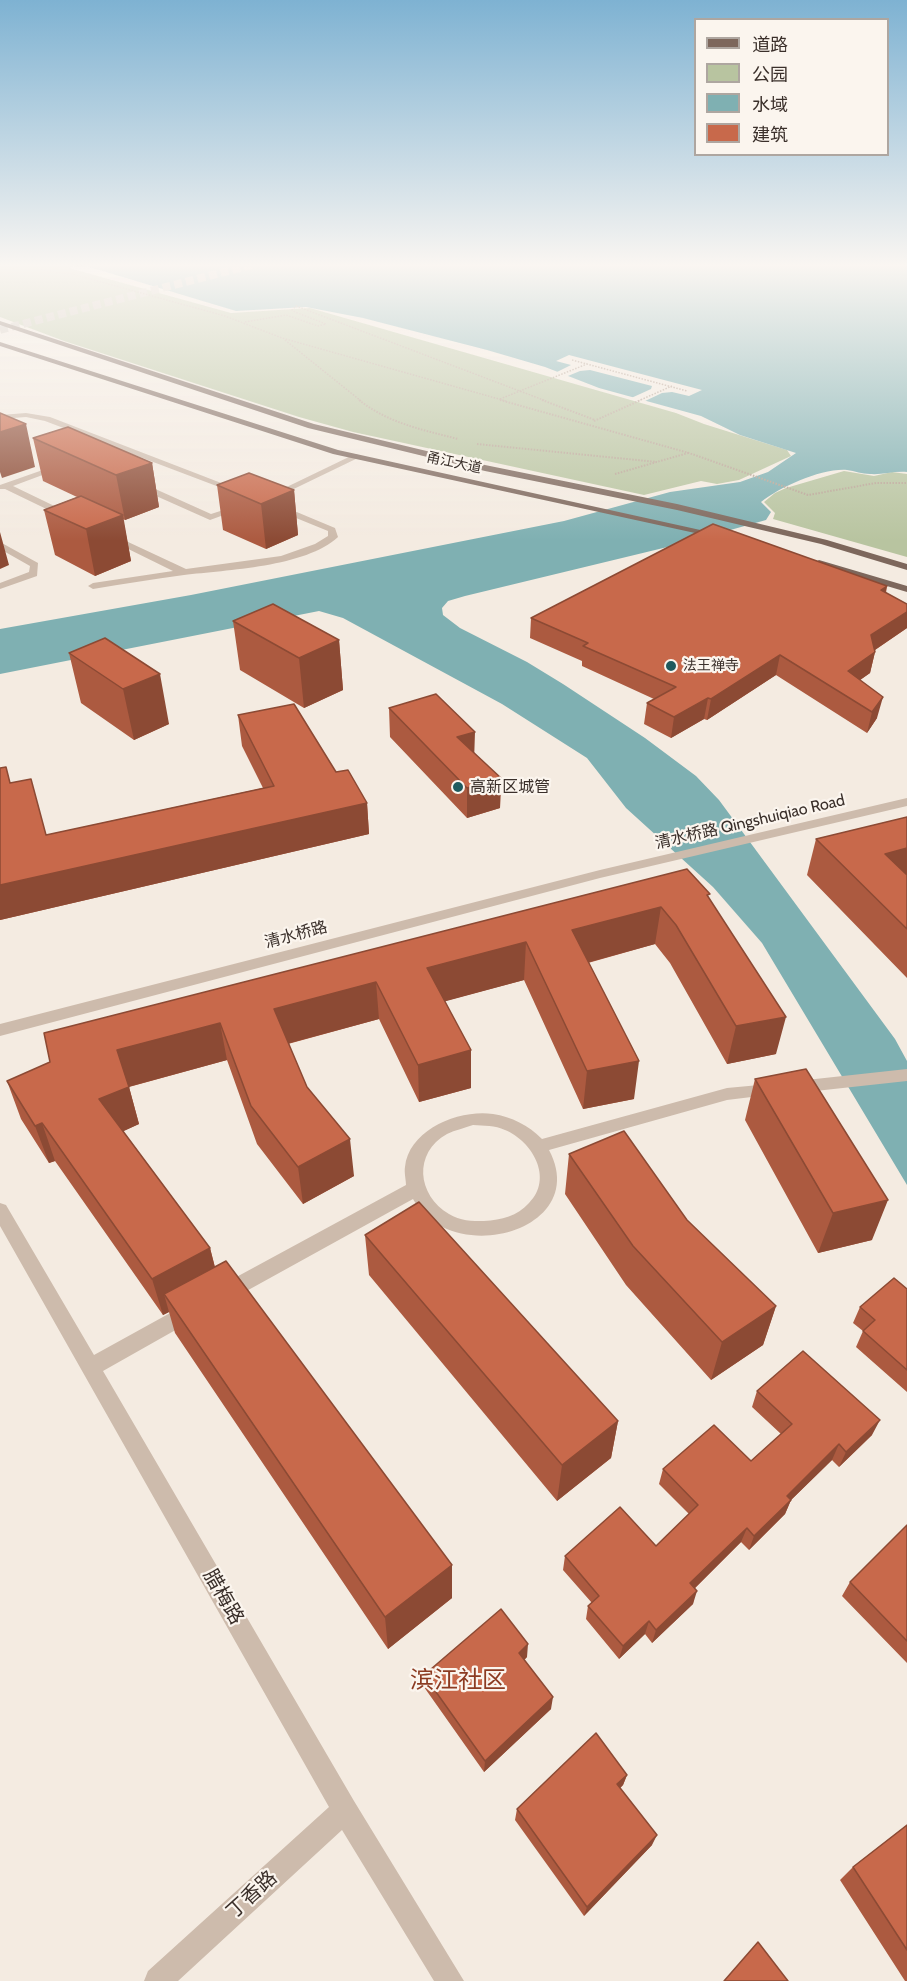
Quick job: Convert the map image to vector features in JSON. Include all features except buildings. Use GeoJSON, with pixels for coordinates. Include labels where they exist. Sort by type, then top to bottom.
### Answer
{"type":"FeatureCollection","features":[{"type":"Feature","properties":{"kind":"main road","name":"甬江大道"},"geometry":{"type":"LineString","coordinates":[[36,355],[336,452],[732,538]]}},
{"type":"Feature","properties":{"kind":"main road","name":"甬江大道"},"geometry":{"type":"LineString","coordinates":[[98,355],[311,426],[485,468],[744,523],[824,542],[907,567]]}},
{"type":"Feature","properties":{"kind":"main road"},"geometry":{"type":"LineString","coordinates":[[809,560],[907,589]]}},
{"type":"Feature","properties":{"kind":"street"},"geometry":{"type":"LineString","coordinates":[[0,417],[26,415],[47,419],[113,449],[251,500],[210,518],[129,480]]}},
{"type":"Feature","properties":{"kind":"street"},"geometry":{"type":"LineString","coordinates":[[93,586],[237,566],[297,554],[324,544],[333,537],[332,530],[261,501],[358,456]]}},
{"type":"Feature","properties":{"kind":"street"},"geometry":{"type":"LineString","coordinates":[[3,487],[67,465],[57,461]]}},
{"type":"Feature","properties":{"kind":"street"},"geometry":{"type":"LineString","coordinates":[[3,487],[80,521]]}},
{"type":"Feature","properties":{"kind":"street"},"geometry":{"type":"LineString","coordinates":[[100,532],[185,572]]}},
{"type":"Feature","properties":{"kind":"street"},"geometry":{"type":"LineString","coordinates":[[0,545],[35,565],[34,574],[0,586]]}},
{"type":"Feature","properties":{"kind":"street","name":"清水桥路 Qingshuiqiao Road"},"geometry":{"type":"LineString","coordinates":[[600,874],[907,802]]}},
{"type":"Feature","properties":{"kind":"street","name":"清水桥路"},"geometry":{"type":"LineString","coordinates":[[0,1030],[600,874]]}},
{"type":"Feature","properties":{"kind":"street"},"geometry":{"type":"LineString","coordinates":[[540,1146],[727,1094],[907,1075]]}},
{"type":"Feature","properties":{"kind":"street"},"geometry":{"type":"LineString","coordinates":[[473,1119],[502,1122],[528,1134],[540,1146],[548,1163],[550,1182],[543,1199],[530,1214],[511,1225],[487,1229],[464,1228],[442,1219],[425,1206],[415,1189],[412,1173],[415,1157],[424,1142],[437,1131],[453,1123],[473,1119]]}},
{"type":"Feature","properties":{"kind":"street"},"geometry":{"type":"LineString","coordinates":[[91,1367],[415,1189]]}},
{"type":"Feature","properties":{"kind":"street","name":"腊梅路"},"geometry":{"type":"LineString","coordinates":[[0,1210],[345,1809],[450,1981]]}},
{"type":"Feature","properties":{"kind":"street","name":"丁香路"},"geometry":{"type":"LineString","coordinates":[[158,1981],[345,1809]]}},
{"type":"Feature","properties":{"kind":"path"},"geometry":{"type":"LineString","coordinates":[[304,355],[374,412],[402,424],[465,441]]}},
{"type":"Feature","properties":{"kind":"path"},"geometry":{"type":"LineString","coordinates":[[344,355],[689,453],[808,495],[876,483],[907,483]]}},
{"type":"Feature","properties":{"kind":"path"},"geometry":{"type":"LineString","coordinates":[[426,355],[596,420]]}},
{"type":"Feature","properties":{"kind":"path"},"geometry":{"type":"LineString","coordinates":[[572,360],[687,391]]}},
{"type":"Feature","properties":{"kind":"path"},"geometry":{"type":"LineString","coordinates":[[499,399],[587,364]]}},
{"type":"Feature","properties":{"kind":"path"},"geometry":{"type":"LineString","coordinates":[[588,424],[672,386]]}},
{"type":"Feature","properties":{"kind":"path"},"geometry":{"type":"LineString","coordinates":[[476,444],[657,462]]}},
{"type":"Feature","properties":{"kind":"path"},"geometry":{"type":"LineString","coordinates":[[574,486],[689,453]]}},
{"type":"Feature","properties":{"kind":"green space"},"geometry":{"type":"Polygon","coordinates":[[[109,355],[475,355],[676,413],[787,450],[791,456],[739,480],[717,484],[701,481],[644,495],[353,432],[299,417],[109,355]]]}},
{"type":"Feature","properties":{"kind":"green space"},"geometry":{"type":"Polygon","coordinates":[[[844,471],[874,476],[892,472],[907,474],[907,557],[773,519],[775,513],[764,502],[786,488],[844,471]]]}},
{"type":"Feature","properties":{"kind":"water"},"geometry":{"type":"Polygon","coordinates":[[[506,355],[907,355],[907,472],[864,474],[837,470],[814,475],[779,490],[761,502],[771,512],[766,520],[684,543],[465,596],[448,601],[442,608],[443,615],[460,628],[527,662],[645,738],[696,776],[719,800],[895,1039],[907,1061],[907,1185],[762,943],[713,887],[626,808],[587,758],[502,704],[343,618],[319,611],[0,674],[0,629],[191,595],[564,521],[670,492],[740,482],[768,472],[796,453],[740,435],[701,416],[599,388],[545,367],[506,355]]]}},
{"type":"Feature","properties":{"kind":"pier"},"geometry":{"type":"Polygon","coordinates":[[[571,355],[702,390],[689,396],[672,392],[662,393],[643,402],[629,399],[651,389],[652,386],[590,370],[580,371],[563,378],[553,374],[571,365],[556,361],[571,355]]]}},
{"type":"Feature","properties":{"kind":"place","name":"法王禅寺"},"geometry":{"type":"Point","coordinates":[671,666]}},
{"type":"Feature","properties":{"kind":"place","name":"高新区城管"},"geometry":{"type":"Point","coordinates":[458,787]}},
{"type":"Feature","properties":{"kind":"district","name":"滨江社区"},"geometry":{"type":"Point","coordinates":[458,1681]}}]}
